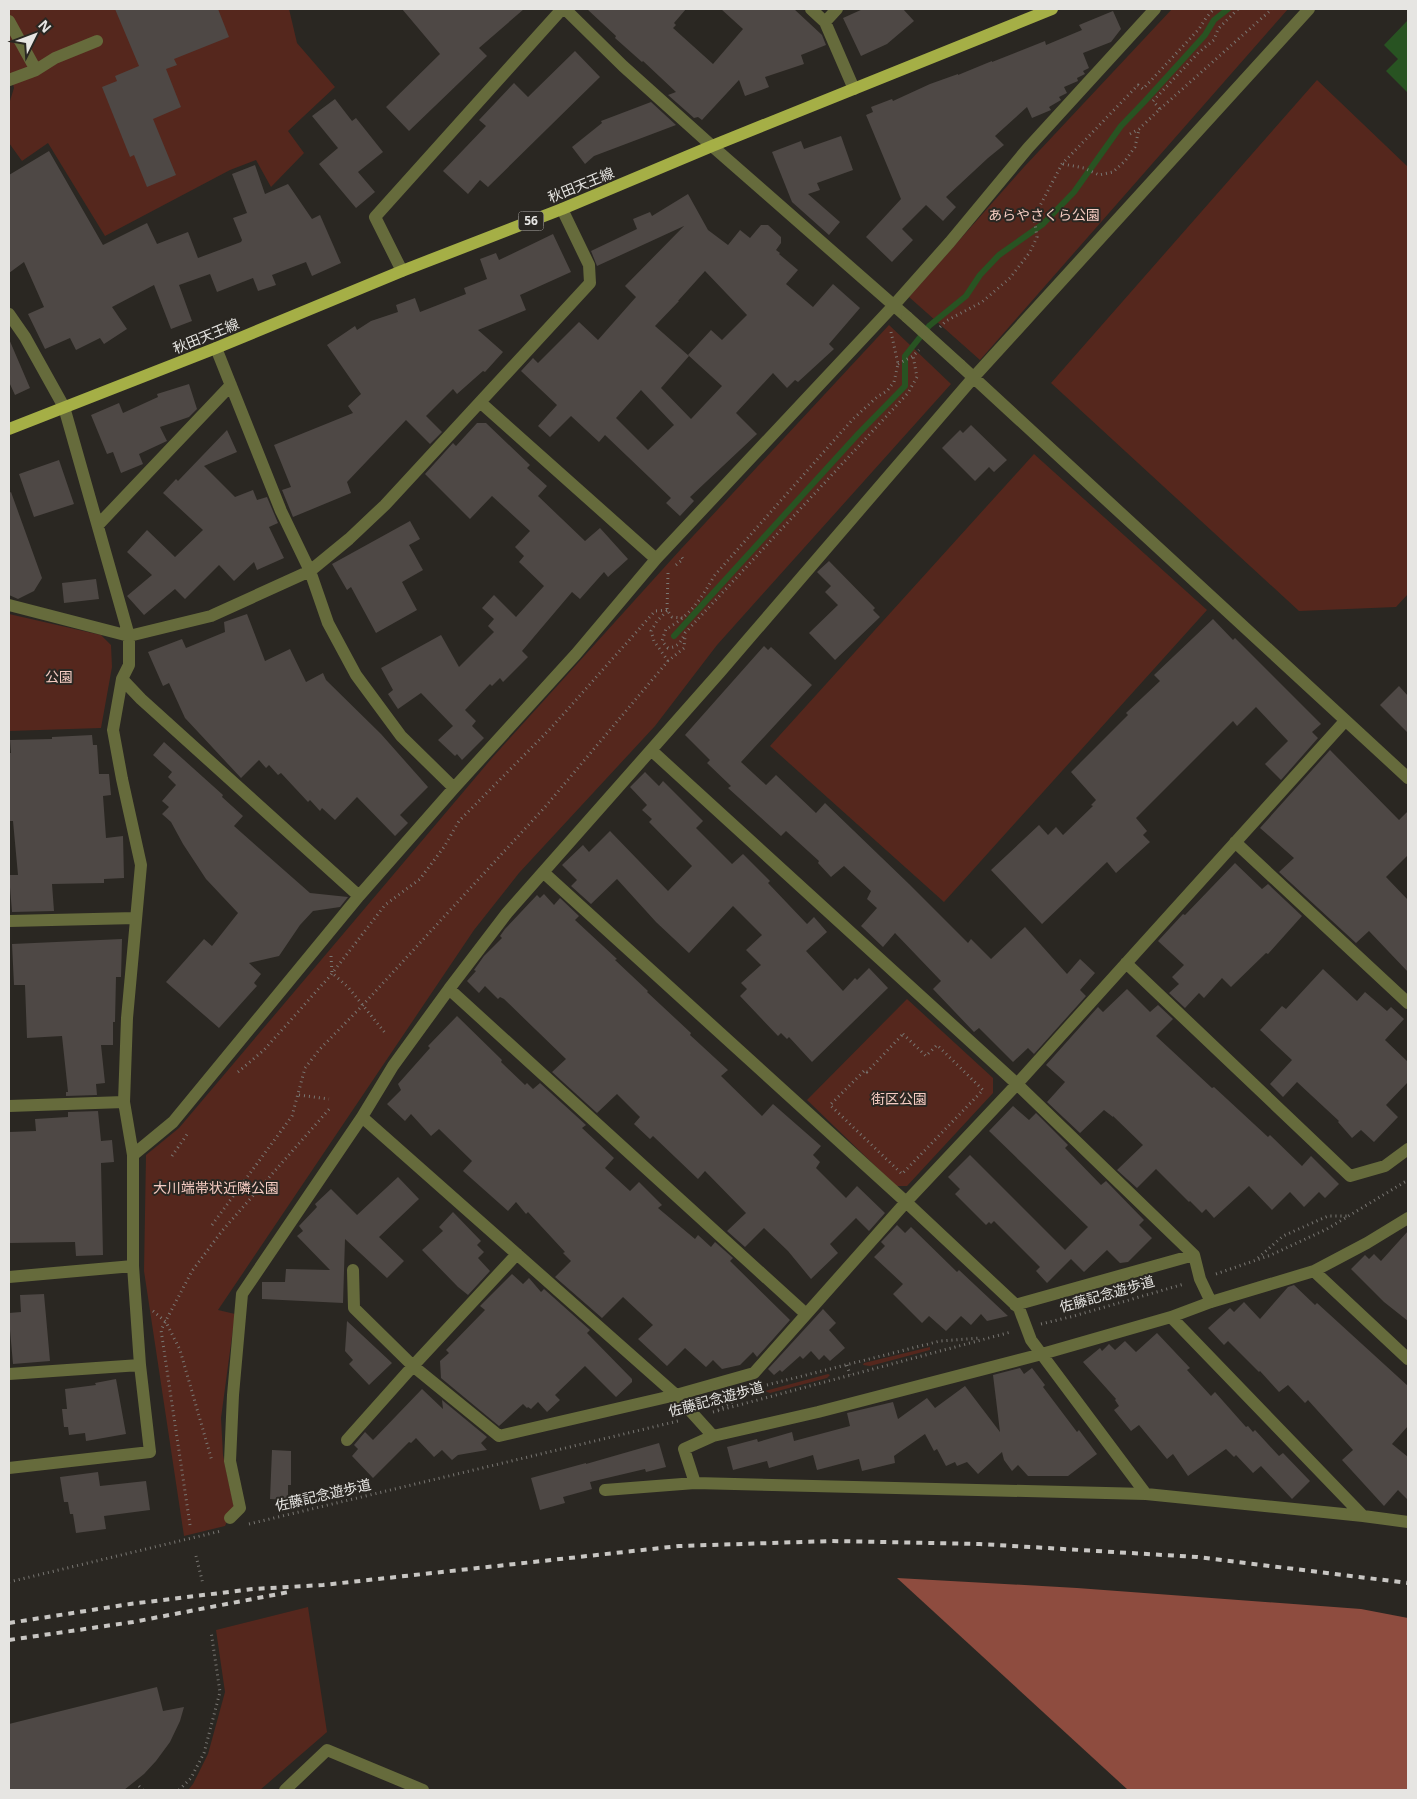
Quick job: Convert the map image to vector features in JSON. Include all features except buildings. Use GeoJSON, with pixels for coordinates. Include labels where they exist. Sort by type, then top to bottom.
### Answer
{"type":"FeatureCollection","features":[{"type":"Feature","properties":{"kind":"main road","name":"秋田天王線"},"geometry":{"type":"LineString","coordinates":[[9,429],[216,348],[402,271],[562,209],[712,146],[1052,9]]}},
{"type":"Feature","properties":{"kind":"street"},"geometry":{"type":"LineString","coordinates":[[402,271],[375,217],[563,9],[712,146],[895,304],[1408,778]]}},
{"type":"Feature","properties":{"kind":"street"},"geometry":{"type":"LineString","coordinates":[[811,9],[825,22],[854,89]]}},
{"type":"Feature","properties":{"kind":"street"},"geometry":{"type":"LineString","coordinates":[[825,22],[837,9]]}},
{"type":"Feature","properties":{"kind":"street"},"geometry":{"type":"LineString","coordinates":[[134,1155],[173,1122],[359,896],[576,654],[656,559],[895,304],[950,242],[1028,148],[1155,9]]}},
{"type":"Feature","properties":{"kind":"street"},"geometry":{"type":"LineString","coordinates":[[230,1518],[240,1508],[230,1461],[233,1395],[242,1294],[362,1118],[393,1066],[507,913],[651,750],[973,378],[1309,9]]}},
{"type":"Feature","properties":{"kind":"street"},"geometry":{"type":"LineString","coordinates":[[9,21],[36,70]]}},
{"type":"Feature","properties":{"kind":"street"},"geometry":{"type":"LineString","coordinates":[[9,80],[36,70],[55,58],[97,42]]}},
{"type":"Feature","properties":{"kind":"street"},"geometry":{"type":"LineString","coordinates":[[9,605],[129,636],[211,616],[310,571],[349,539],[385,505],[590,283],[589,265],[562,209]]}},
{"type":"Feature","properties":{"kind":"street"},"geometry":{"type":"LineString","coordinates":[[9,314],[25,337],[64,407],[129,636],[129,665],[122,679],[113,730],[141,865],[128,1018],[124,1102],[134,1155],[133,1266],[140,1365],[150,1452],[9,1468]]}},
{"type":"Feature","properties":{"kind":"street"},"geometry":{"type":"LineString","coordinates":[[216,348],[281,511],[310,571],[328,624],[356,675],[401,736],[454,788]]}},
{"type":"Feature","properties":{"kind":"street"},"geometry":{"type":"LineString","coordinates":[[98,525],[231,385]]}},
{"type":"Feature","properties":{"kind":"street"},"geometry":{"type":"LineString","coordinates":[[480,402],[656,559]]}},
{"type":"Feature","properties":{"kind":"street"},"geometry":{"type":"LineString","coordinates":[[122,679],[141,699],[359,896]]}},
{"type":"Feature","properties":{"kind":"street"},"geometry":{"type":"LineString","coordinates":[[353,1270],[354,1308],[413,1366],[499,1436],[676,1394],[754,1373],[906,1202],[1017,1084],[1345,721]]}},
{"type":"Feature","properties":{"kind":"street"},"geometry":{"type":"LineString","coordinates":[[651,750],[1017,1084],[1194,1255],[1200,1279],[1211,1302]]}},
{"type":"Feature","properties":{"kind":"street"},"geometry":{"type":"LineString","coordinates":[[1236,842],[1408,1003]]}},
{"type":"Feature","properties":{"kind":"street"},"geometry":{"type":"LineString","coordinates":[[543,872],[906,1202],[1019,1308],[1031,1340],[1146,1494]]}},
{"type":"Feature","properties":{"kind":"street"},"geometry":{"type":"LineString","coordinates":[[9,921],[136,918]]}},
{"type":"Feature","properties":{"kind":"street"},"geometry":{"type":"LineString","coordinates":[[1126,964],[1350,1176],[1385,1166],[1408,1149]]}},
{"type":"Feature","properties":{"kind":"street"},"geometry":{"type":"LineString","coordinates":[[449,989],[806,1314]]}},
{"type":"Feature","properties":{"kind":"street"},"geometry":{"type":"LineString","coordinates":[[9,1106],[124,1102]]}},
{"type":"Feature","properties":{"kind":"street"},"geometry":{"type":"LineString","coordinates":[[362,1118],[676,1394],[713,1436]]}},
{"type":"Feature","properties":{"kind":"street"},"geometry":{"type":"LineString","coordinates":[[694,1483],[684,1450],[713,1436],[818,1412],[1042,1354],[1171,1317],[1211,1302],[1314,1271],[1367,1243],[1408,1218]]}},
{"type":"Feature","properties":{"kind":"street"},"geometry":{"type":"LineString","coordinates":[[347,1440],[517,1254]]}},
{"type":"Feature","properties":{"kind":"street"},"geometry":{"type":"LineString","coordinates":[[1015,1305],[1194,1255]]}},
{"type":"Feature","properties":{"kind":"street"},"geometry":{"type":"LineString","coordinates":[[9,1277],[133,1266]]}},
{"type":"Feature","properties":{"kind":"street"},"geometry":{"type":"LineString","coordinates":[[1314,1271],[1408,1359]]}},
{"type":"Feature","properties":{"kind":"street"},"geometry":{"type":"LineString","coordinates":[[1171,1317],[1363,1516]]}},
{"type":"Feature","properties":{"kind":"street"},"geometry":{"type":"LineString","coordinates":[[9,1374],[140,1365]]}},
{"type":"Feature","properties":{"kind":"street"},"geometry":{"type":"LineString","coordinates":[[605,1490],[694,1483],[1146,1494],[1408,1522]]}},
{"type":"Feature","properties":{"kind":"street"},"geometry":{"type":"LineString","coordinates":[[285,1790],[327,1750],[423,1790]]}},
{"type":"Feature","properties":{"kind":"path"},"geometry":{"type":"LineString","coordinates":[[939,328],[946,321],[982,302],[1010,278],[1030,252],[1037,237],[1034,217],[1062,164],[1138,85],[1143,90],[1199,29],[1214,9]]}},
{"type":"Feature","properties":{"kind":"path"},"geometry":{"type":"LineString","coordinates":[[1160,109],[1153,101],[1199,52],[1214,40],[1218,29],[1238,9]]}},
{"type":"Feature","properties":{"kind":"path"},"geometry":{"type":"LineString","coordinates":[[1130,134],[1139,129],[1272,9]]}},
{"type":"Feature","properties":{"kind":"path"},"geometry":{"type":"LineString","coordinates":[[1062,164],[1084,168],[1099,175],[1113,172],[1125,161],[1135,147],[1139,129]]}},
{"type":"Feature","properties":{"kind":"path"},"geometry":{"type":"LineString","coordinates":[[889,325],[898,364],[894,382],[887,391],[877,397],[853,419],[714,576],[700,600],[683,618],[666,629],[662,641],[668,648],[674,648],[681,642],[685,633],[908,393],[917,377],[913,356]]}},
{"type":"Feature","properties":{"kind":"path"},"geometry":{"type":"LineString","coordinates":[[898,364],[913,356],[920,348]]}},
{"type":"Feature","properties":{"kind":"path"},"geometry":{"type":"LineString","coordinates":[[668,573],[667,610],[672,617],[683,618]]}},
{"type":"Feature","properties":{"kind":"path"},"geometry":{"type":"LineString","coordinates":[[667,610],[656,621],[651,631],[654,642],[668,661]]}},
{"type":"Feature","properties":{"kind":"path"},"geometry":{"type":"LineString","coordinates":[[235,1074],[264,1050],[332,973],[385,906],[420,879],[444,847],[459,821],[551,728],[655,611],[667,610]]}},
{"type":"Feature","properties":{"kind":"path"},"geometry":{"type":"LineString","coordinates":[[212,1225],[292,1116],[306,1068],[319,1050],[363,1005],[558,793],[668,661],[684,648],[685,633]]}},
{"type":"Feature","properties":{"kind":"path"},"geometry":{"type":"LineString","coordinates":[[330,949],[332,973],[348,987],[386,1034]]}},
{"type":"Feature","properties":{"kind":"path"},"geometry":{"type":"LineString","coordinates":[[903,1034],[926,1056],[937,1045],[983,1090],[902,1174],[830,1105],[865,1070],[867,1072],[903,1034]]}},
{"type":"Feature","properties":{"kind":"path"},"geometry":{"type":"LineString","coordinates":[[299,1096],[329,1099]]}},
{"type":"Feature","properties":{"kind":"path"},"geometry":{"type":"LineString","coordinates":[[190,1525],[161,1330],[192,1271],[222,1231],[331,1107]]}},
{"type":"Feature","properties":{"kind":"path"},"geometry":{"type":"LineString","coordinates":[[172,1156],[191,1130]]}},
{"type":"Feature","properties":{"kind":"path","name":"佐藤記念遊歩道"},"geometry":{"type":"LineString","coordinates":[[241,1526],[696,1417],[1074,1316],[1200,1279],[1256,1260],[1327,1229],[1408,1180]]}},
{"type":"Feature","properties":{"kind":"path"},"geometry":{"type":"LineString","coordinates":[[1256,1260],[1283,1236],[1328,1216],[1349,1216]]}},
{"type":"Feature","properties":{"kind":"path"},"geometry":{"type":"LineString","coordinates":[[149,1307],[166,1322],[180,1350],[213,1464]]}},
{"type":"Feature","properties":{"kind":"path"},"geometry":{"type":"LineString","coordinates":[[762,1387],[940,1341],[988,1338]]}},
{"type":"Feature","properties":{"kind":"path"},"geometry":{"type":"LineString","coordinates":[[847,1365],[850,1375]]}},
{"type":"Feature","properties":{"kind":"path"},"geometry":{"type":"LineString","coordinates":[[713,1412],[747,1394]]}},
{"type":"Feature","properties":{"kind":"path"},"geometry":{"type":"LineString","coordinates":[[9,1582],[222,1531]]}},
{"type":"Feature","properties":{"kind":"path"},"geometry":{"type":"LineString","coordinates":[[196,1556],[203,1584]]}},
{"type":"Feature","properties":{"kind":"path"},"geometry":{"type":"LineString","coordinates":[[178,1790],[191,1778],[204,1753],[220,1692],[211,1631]]}},
{"type":"Feature","properties":{"kind":"path"},"geometry":{"type":"LineString","coordinates":[[139,1786],[143,1790]]}},
{"type":"Feature","properties":{"kind":"green space"},"geometry":{"type":"Polygon","coordinates":[[[9,9],[289,9],[297,43],[335,87],[288,131],[304,153],[271,187],[256,160],[230,170],[105,236],[48,143],[22,161],[9,143],[9,104],[14,88],[9,69],[9,9]]]}},
{"type":"Feature","properties":{"kind":"green space","name":"あらやさくら公園"},"geometry":{"type":"Polygon","coordinates":[[[1172,9],[1288,9],[980,360],[909,297],[1024,167],[1172,9]]]}},
{"type":"Feature","properties":{"kind":"green space"},"geometry":{"type":"Polygon","coordinates":[[[1317,80],[1408,167],[1408,594],[1396,607],[1299,611],[1051,383],[1317,80]]]}},
{"type":"Feature","properties":{"kind":"green space","name":"大川端帯状近隣公園"},"geometry":{"type":"Polygon","coordinates":[[[889,325],[951,384],[717,645],[655,726],[519,873],[474,930],[218,1310],[235,1314],[221,1418],[223,1455],[234,1507],[225,1526],[184,1536],[144,1271],[146,1155],[179,1128],[492,758],[681,549],[889,325]]]}},
{"type":"Feature","properties":{"kind":"green space"},"geometry":{"type":"Polygon","coordinates":[[[1034,454],[1207,610],[944,902],[770,746],[1034,454]]]}},
{"type":"Feature","properties":{"kind":"green space","name":"公園"},"geometry":{"type":"Polygon","coordinates":[[[9,614],[101,635],[111,645],[112,667],[101,728],[9,731],[9,614]]]}},
{"type":"Feature","properties":{"kind":"green space","name":"街区公園"},"geometry":{"type":"Polygon","coordinates":[[[907,999],[993,1078],[993,1093],[907,1186],[896,1186],[807,1100],[907,999]]]}},
{"type":"Feature","properties":{"kind":"green space"},"geometry":{"type":"Polygon","coordinates":[[[930,1347],[930,1350],[870,1366],[863,1365],[864,1363],[930,1347]]]}},
{"type":"Feature","properties":{"kind":"green space"},"geometry":{"type":"Polygon","coordinates":[[[830,1375],[827,1378],[770,1393],[765,1391],[830,1375]]]}},
{"type":"Feature","properties":{"kind":"green space"},"geometry":{"type":"Polygon","coordinates":[[[308,1607],[327,1732],[260,1790],[188,1790],[208,1754],[225,1692],[216,1630],[308,1607]]]}},
{"type":"Feature","properties":{"kind":"shaded area"},"geometry":{"type":"Polygon","coordinates":[[[1408,20],[1408,93],[1386,71],[1398,59],[1384,45],[1408,20]]]}},
{"type":"Feature","properties":{"kind":"shaded area"},"geometry":{"type":"Polygon","coordinates":[[[897,1578],[1077,1588],[1361,1609],[1408,1618],[1408,1790],[1128,1790],[897,1578]]]}},
{"type":"Feature","properties":{"kind":"waterway"},"geometry":{"type":"LineString","coordinates":[[674,636],[859,433],[905,386],[905,356],[929,326],[966,296],[980,275],[999,255],[1043,224],[1074,192],[1121,126],[1205,35],[1214,20],[1228,9]]}},
{"type":"Feature","properties":{"kind":"railway"},"geometry":{"type":"LineString","coordinates":[[9,1623],[130,1604],[253,1589],[323,1585],[679,1546],[832,1541],[980,1544],[1197,1557],[1408,1583]]}},
{"type":"Feature","properties":{"kind":"railway"},"geometry":{"type":"LineString","coordinates":[[9,1640],[133,1622],[289,1592]]}}]}
